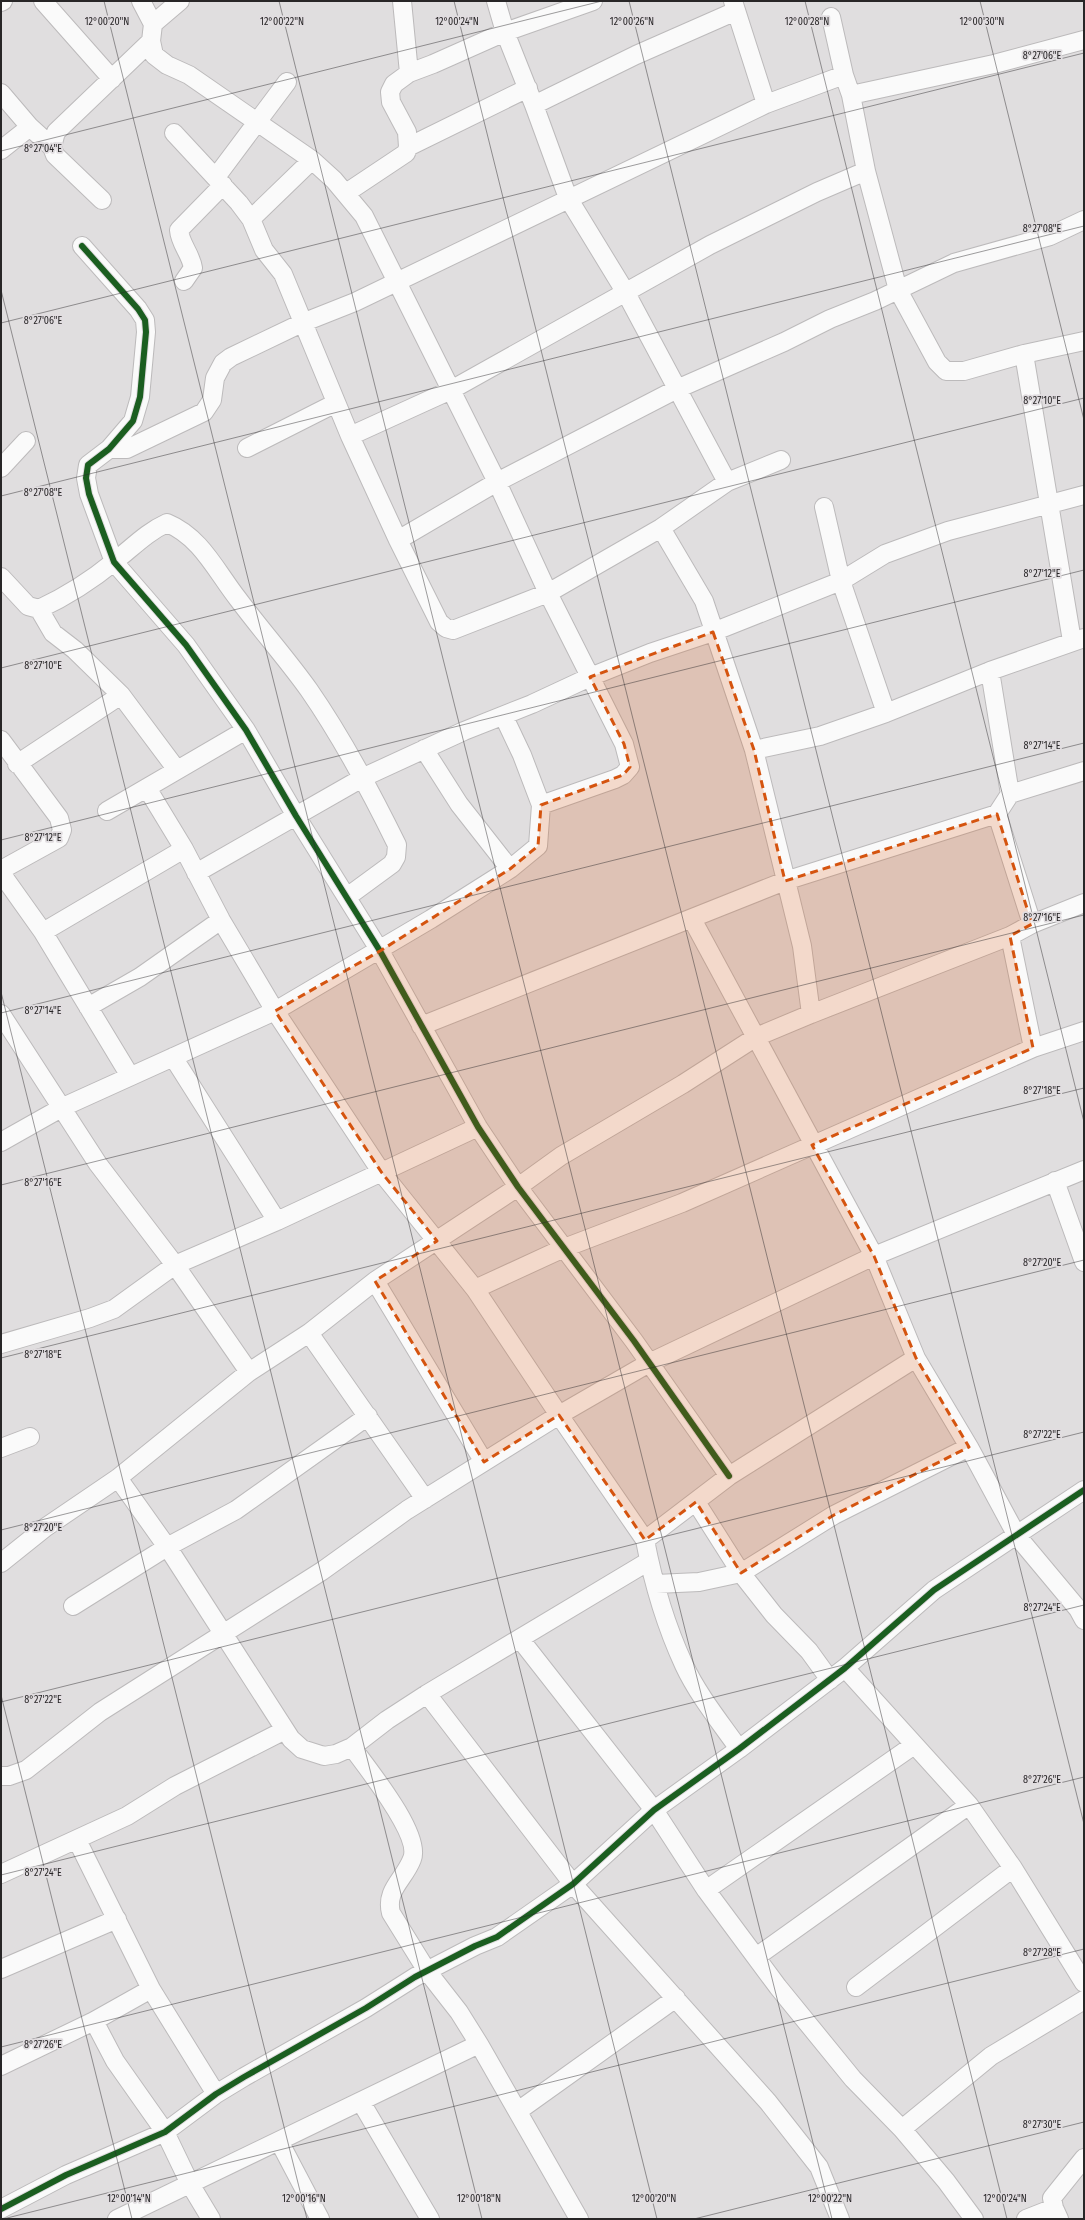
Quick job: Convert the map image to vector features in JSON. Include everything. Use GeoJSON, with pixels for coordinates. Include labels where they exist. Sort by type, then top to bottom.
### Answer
{"type":"FeatureCollection","features":[{"type":"Feature","properties":{"kind":"street"},"geometry":{"type":"LineString","coordinates":[[43,1],[112,79]]}},
{"type":"Feature","properties":{"kind":"street"},"geometry":{"type":"LineString","coordinates":[[141,1],[152,33],[154,55],[167,65],[189,75],[312,160],[346,193],[364,216],[497,482],[548,593],[624,744],[630,767],[623,775],[615,779],[541,805]]}},
{"type":"Feature","properties":{"kind":"street"},"geometry":{"type":"LineString","coordinates":[[52,147],[56,132],[112,79],[180,1]]}},
{"type":"Feature","properties":{"kind":"street"},"geometry":{"type":"LineString","coordinates":[[402,1],[409,73]]}},
{"type":"Feature","properties":{"kind":"street"},"geometry":{"type":"LineString","coordinates":[[496,1],[505,32],[528,88],[568,198],[626,293],[727,482]]}},
{"type":"Feature","properties":{"kind":"street"},"geometry":{"type":"LineString","coordinates":[[346,193],[406,153],[408,146],[407,132],[394,110],[390,92],[394,84],[409,73],[505,32],[593,1]]}},
{"type":"Feature","properties":{"kind":"street"},"geometry":{"type":"LineString","coordinates":[[534,105],[734,6],[766,104]]}},
{"type":"Feature","properties":{"kind":"street"},"geometry":{"type":"LineString","coordinates":[[831,17],[844,75],[851,95],[866,171],[898,290],[937,362],[946,371],[964,371],[1024,354],[1084,341]]}},
{"type":"Feature","properties":{"kind":"street"},"geometry":{"type":"LineString","coordinates":[[851,95],[994,64],[1084,40]]}},
{"type":"Feature","properties":{"kind":"street"},"geometry":{"type":"LineString","coordinates":[[109,449],[127,449],[204,412],[212,400],[215,378],[223,363],[231,357],[302,323],[355,302],[568,198],[766,104],[844,75]]}},
{"type":"Feature","properties":{"kind":"street"},"geometry":{"type":"LineString","coordinates":[[184,281],[193,268],[192,259],[180,238],[179,230],[220,181],[257,122],[287,82]]}},
{"type":"Feature","properties":{"kind":"street"},"geometry":{"type":"LineString","coordinates":[[408,146],[528,88]]}},
{"type":"Feature","properties":{"kind":"street"},"geometry":{"type":"LineString","coordinates":[[1,93],[30,126],[52,147],[55,155],[102,200]]}},
{"type":"Feature","properties":{"kind":"street"},"geometry":{"type":"LineString","coordinates":[[1,150],[30,126]]}},
{"type":"Feature","properties":{"kind":"street"},"geometry":{"type":"LineString","coordinates":[[174,133],[220,181],[251,219],[264,250],[283,274],[350,436],[398,540],[439,622],[446,628],[453,630],[548,593],[661,528],[727,482],[781,460]]}},
{"type":"Feature","properties":{"kind":"street"},"geometry":{"type":"LineString","coordinates":[[251,219],[312,160]]}},
{"type":"Feature","properties":{"kind":"street"},"geometry":{"type":"LineString","coordinates":[[350,436],[451,390],[710,245],[817,192],[866,171]]}},
{"type":"Feature","properties":{"kind":"street"},"geometry":{"type":"LineString","coordinates":[[398,540],[497,482],[678,389],[898,290],[954,263],[1050,236],[1084,220]]}},
{"type":"Feature","properties":{"kind":"street"},"geometry":{"type":"LineString","coordinates":[[82,246],[138,309],[145,320],[140,397],[133,421],[109,449],[88,465],[86,478],[89,494],[114,562],[186,645],[246,730],[296,816],[380,951],[478,1127],[518,1187],[649,1363],[729,1476]]}},
{"type":"Feature","properties":{"kind":"street"},"geometry":{"type":"LineString","coordinates":[[754,750],[820,736],[886,713],[990,671],[1078,640],[1050,503],[1024,354]]}},
{"type":"Feature","properties":{"kind":"street"},"geometry":{"type":"LineString","coordinates":[[247,448],[336,403]]}},
{"type":"Feature","properties":{"kind":"street"},"geometry":{"type":"LineString","coordinates":[[1,468],[26,441]]}},
{"type":"Feature","properties":{"kind":"street"},"geometry":{"type":"LineString","coordinates":[[196,873],[364,778],[464,731],[504,717],[590,677],[650,653],[713,632],[841,581],[885,554],[948,531],[1084,495]]}},
{"type":"Feature","properties":{"kind":"street"},"geometry":{"type":"LineString","coordinates":[[824,507],[841,581],[886,713]]}},
{"type":"Feature","properties":{"kind":"street"},"geometry":{"type":"LineString","coordinates":[[1,577],[28,606],[39,609],[52,603],[114,562],[150,531],[168,523],[182,529],[201,547],[237,598],[309,690],[364,778],[397,845],[396,856],[392,864],[347,897]]}},
{"type":"Feature","properties":{"kind":"street"},"geometry":{"type":"LineString","coordinates":[[661,528],[704,601],[713,632],[754,750],[802,946],[811,1014]]}},
{"type":"Feature","properties":{"kind":"street"},"geometry":{"type":"LineString","coordinates":[[39,609],[53,633],[75,650],[121,695],[177,770]]}},
{"type":"Feature","properties":{"kind":"street"},"geometry":{"type":"LineString","coordinates":[[421,1026],[692,920],[785,881],[998,814],[1010,794],[990,671]]}},
{"type":"Feature","properties":{"kind":"street"},"geometry":{"type":"LineString","coordinates":[[17,764],[121,695]]}},
{"type":"Feature","properties":{"kind":"street"},"geometry":{"type":"LineString","coordinates":[[1,1142],[63,1107],[275,1011],[380,951],[510,869],[538,846],[541,805],[522,755],[504,717]]}},
{"type":"Feature","properties":{"kind":"street"},"geometry":{"type":"LineString","coordinates":[[107,811],[246,730]]}},
{"type":"Feature","properties":{"kind":"street"},"geometry":{"type":"LineString","coordinates":[[1,740],[17,764],[59,818],[62,830],[59,838],[1,872],[43,932],[130,1076]]}},
{"type":"Feature","properties":{"kind":"street"},"geometry":{"type":"LineString","coordinates":[[424,749],[460,804],[510,869]]}},
{"type":"Feature","properties":{"kind":"street"},"geometry":{"type":"LineString","coordinates":[[1010,794],[1084,771]]}},
{"type":"Feature","properties":{"kind":"street"},"geometry":{"type":"LineString","coordinates":[[147,788],[184,849],[221,920],[275,1011],[382,1173],[475,1289],[559,1415],[646,1540],[649,1562],[666,1620],[684,1665],[739,1749]]}},
{"type":"Feature","properties":{"kind":"street"},"geometry":{"type":"LineString","coordinates":[[998,814],[1032,924]]}},
{"type":"Feature","properties":{"kind":"street"},"geometry":{"type":"LineString","coordinates":[[43,932],[184,849]]}},
{"type":"Feature","properties":{"kind":"street"},"geometry":{"type":"LineString","coordinates":[[1,1563],[46,1527],[118,1478],[249,1372],[309,1333],[375,1281],[518,1187],[561,1156],[682,1084],[756,1037],[1010,936],[1032,924],[1084,903]]}},
{"type":"Feature","properties":{"kind":"street"},"geometry":{"type":"LineString","coordinates":[[88,1007],[140,977],[221,920]]}},
{"type":"Feature","properties":{"kind":"street"},"geometry":{"type":"LineString","coordinates":[[692,920],[756,1037],[812,1145],[874,1256],[916,1358],[969,1447],[1017,1536],[1078,1609],[1084,1620]]}},
{"type":"Feature","properties":{"kind":"street"},"geometry":{"type":"LineString","coordinates":[[1010,936],[1033,1048]]}},
{"type":"Feature","properties":{"kind":"street"},"geometry":{"type":"LineString","coordinates":[[1,1014],[63,1107],[98,1164],[176,1265],[249,1372]]}},
{"type":"Feature","properties":{"kind":"street"},"geometry":{"type":"LineString","coordinates":[[475,1289],[564,1248],[682,1203],[1033,1048],[1084,1031]]}},
{"type":"Feature","properties":{"kind":"street"},"geometry":{"type":"LineString","coordinates":[[173,1057],[277,1221]]}},
{"type":"Feature","properties":{"kind":"street"},"geometry":{"type":"LineString","coordinates":[[1,1344],[90,1318],[114,1309],[176,1265],[277,1221],[478,1127]]}},
{"type":"Feature","properties":{"kind":"street"},"geometry":{"type":"LineString","coordinates":[[1,1776],[9,1776],[26,1770],[100,1712],[322,1571],[425,1498],[559,1415],[649,1363],[874,1256],[1084,1170]]}},
{"type":"Feature","properties":{"kind":"street"},"geometry":{"type":"LineString","coordinates":[[1055,1181],[1084,1262]]}},
{"type":"Feature","properties":{"kind":"street"},"geometry":{"type":"LineString","coordinates":[[375,1281],[484,1462]]}},
{"type":"Feature","properties":{"kind":"street"},"geometry":{"type":"LineString","coordinates":[[309,1333],[425,1498]]}},
{"type":"Feature","properties":{"kind":"street"},"geometry":{"type":"LineString","coordinates":[[646,1540],[729,1476],[916,1358]]}},
{"type":"Feature","properties":{"kind":"street"},"geometry":{"type":"LineString","coordinates":[[73,1606],[167,1547],[236,1510],[368,1416]]}},
{"type":"Feature","properties":{"kind":"street"},"geometry":{"type":"LineString","coordinates":[[1,1448],[30,1437]]}},
{"type":"Feature","properties":{"kind":"street"},"geometry":{"type":"LineString","coordinates":[[656,1584],[699,1582],[741,1573],[834,1515],[969,1447]]}},
{"type":"Feature","properties":{"kind":"street"},"geometry":{"type":"LineString","coordinates":[[118,1478],[167,1547],[291,1739],[302,1748],[324,1756],[336,1754],[352,1747],[388,1720],[427,1694],[649,1562]]}},
{"type":"Feature","properties":{"kind":"street"},"geometry":{"type":"LineString","coordinates":[[1,2209],[66,2175],[165,2132],[216,2094],[427,1971],[475,1946],[496,1937],[573,1884],[654,1810],[739,1749],[846,1668],[934,1590],[992,1549],[1017,1536],[1084,1490]]}},
{"type":"Feature","properties":{"kind":"street"},"geometry":{"type":"LineString","coordinates":[[696,1502],[741,1573],[774,1615],[809,1651],[830,1680]]}},
{"type":"Feature","properties":{"kind":"street"},"geometry":{"type":"LineString","coordinates":[[520,1639],[654,1810],[706,1890],[756,1957],[853,2078],[902,2129],[946,2181],[974,2219]]}},
{"type":"Feature","properties":{"kind":"street"},"geometry":{"type":"LineString","coordinates":[[846,1668],[969,1806],[1013,1868],[1084,1983]]}},
{"type":"Feature","properties":{"kind":"street"},"geometry":{"type":"LineString","coordinates":[[427,1694],[573,1884],[768,2102],[819,2167],[840,2219]]}},
{"type":"Feature","properties":{"kind":"street"},"geometry":{"type":"LineString","coordinates":[[1,1874],[127,1816],[175,1786],[285,1730]]}},
{"type":"Feature","properties":{"kind":"street"},"geometry":{"type":"LineString","coordinates":[[706,1890],[914,1746]]}},
{"type":"Feature","properties":{"kind":"street"},"geometry":{"type":"LineString","coordinates":[[352,1747],[391,1803],[413,1840],[415,1849],[413,1858],[400,1882],[391,1893],[388,1902],[391,1913],[427,1971],[459,2012],[479,2044],[579,2219]]}},
{"type":"Feature","properties":{"kind":"street"},"geometry":{"type":"LineString","coordinates":[[756,1957],[969,1806]]}},
{"type":"Feature","properties":{"kind":"street"},"geometry":{"type":"LineString","coordinates":[[77,1840],[151,1989],[216,2094]]}},
{"type":"Feature","properties":{"kind":"street"},"geometry":{"type":"LineString","coordinates":[[856,1987],[1013,1868]]}},
{"type":"Feature","properties":{"kind":"street"},"geometry":{"type":"LineString","coordinates":[[1,1969],[117,1919]]}},
{"type":"Feature","properties":{"kind":"street"},"geometry":{"type":"LineString","coordinates":[[1,2066],[94,2021],[151,1989]]}},
{"type":"Feature","properties":{"kind":"street"},"geometry":{"type":"LineString","coordinates":[[518,2111],[676,1998]]}},
{"type":"Feature","properties":{"kind":"street"},"geometry":{"type":"LineString","coordinates":[[902,2129],[991,2056],[1084,2000]]}},
{"type":"Feature","properties":{"kind":"street"},"geometry":{"type":"LineString","coordinates":[[94,2021],[115,2061],[165,2132],[190,2184],[211,2219]]}},
{"type":"Feature","properties":{"kind":"street"},"geometry":{"type":"LineString","coordinates":[[117,2219],[479,2044]]}},
{"type":"Feature","properties":{"kind":"street"},"geometry":{"type":"LineString","coordinates":[[361,2102],[430,2219]]}},
{"type":"Feature","properties":{"kind":"street"},"geometry":{"type":"LineString","coordinates":[[279,2141],[320,2219]]}},
{"type":"Feature","properties":{"kind":"street"},"geometry":{"type":"LineString","coordinates":[[1026,2219],[1056,2213],[1052,2198],[1084,2158]]}},
{"type":"Feature","properties":{"kind":"highlighted area"},"geometry":{"type":"Polygon","coordinates":[[[713,632],[754,750],[785,881],[997,814],[1032,924],[1010,936],[1033,1048],[812,1145],[874,1256],[916,1358],[969,1447],[834,1515],[741,1573],[696,1502],[645,1540],[559,1415],[484,1462],[375,1281],[437,1241],[382,1173],[275,1011],[380,951],[510,869],[538,846],[541,805],[623,775],[630,767],[624,744],[590,677],[713,632]]]}},
{"type":"Feature","properties":{"kind":"cycle path"},"geometry":{"type":"LineString","coordinates":[[82,246],[138,309],[145,320],[146,332],[140,397],[133,421],[109,449],[88,465],[86,478],[89,494],[114,562],[186,645],[246,730],[296,816],[380,951],[478,1127],[518,1187],[634,1341],[729,1476]]}},
{"type":"Feature","properties":{"kind":"cycle path"},"geometry":{"type":"LineString","coordinates":[[1,2209],[66,2175],[165,2132],[216,2094],[244,2077],[366,2008],[415,1977],[475,1946],[497,1937],[573,1884],[654,1810],[739,1749],[845,1668],[934,1590],[1084,1490]]}}]}
